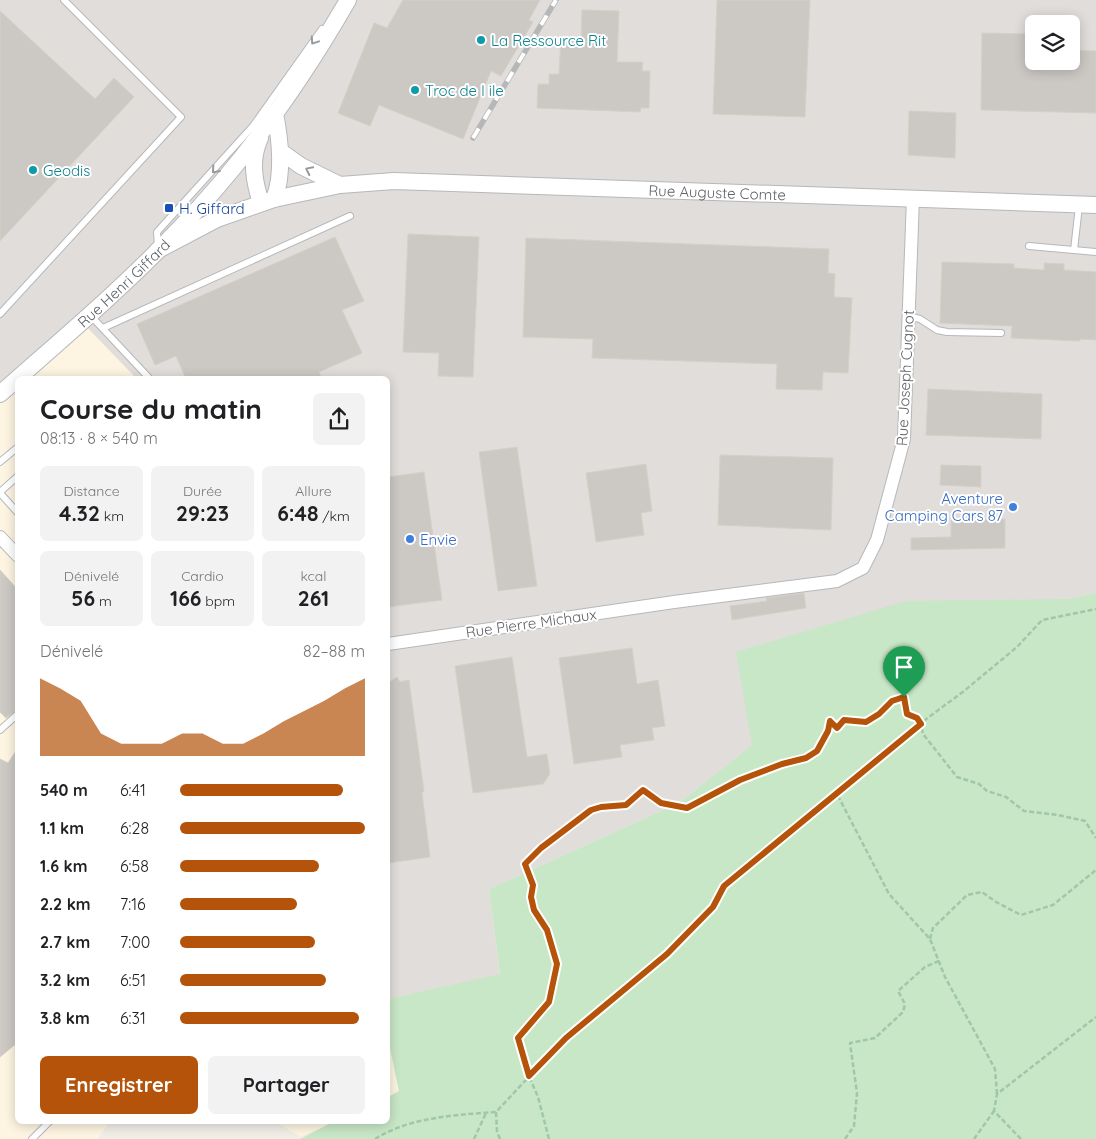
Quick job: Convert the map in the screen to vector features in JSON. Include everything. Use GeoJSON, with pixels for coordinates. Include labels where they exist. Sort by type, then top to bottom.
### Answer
{"type":"FeatureCollection","features":[{"type":"Feature","properties":{"kind":"street"},"geometry":{"type":"LineString","coordinates":[[267,201],[254,181],[253,165],[256,147],[271,119],[328,34],[348,0]]}},
{"type":"Feature","properties":{"kind":"street"},"geometry":{"type":"LineString","coordinates":[[267,201],[279,175],[280,136],[271,119]]}},
{"type":"Feature","properties":{"kind":"street","name":"Rue Henri Giffard"},"geometry":{"type":"LineString","coordinates":[[20,376],[158,250],[214,191],[271,119]]}},
{"type":"Feature","properties":{"kind":"street"},"geometry":{"type":"LineString","coordinates":[[280,151],[301,166],[340,185]]}},
{"type":"Feature","properties":{"kind":"street","name":"Rue Auguste Comte"},"geometry":{"type":"LineString","coordinates":[[158,250],[218,219],[267,201],[340,185],[394,181],[1096,205]]}},
{"type":"Feature","properties":{"kind":"street","name":"Rue Joseph Cugnot"},"geometry":{"type":"LineString","coordinates":[[674,602],[837,581],[863,568],[877,540],[904,438],[913,198]]}},
{"type":"Feature","properties":{"kind":"street","name":"Rue Henri Giffard"},"geometry":{"type":"LineString","coordinates":[[0,394],[15,381]]}},
{"type":"Feature","properties":{"kind":"street"},"geometry":{"type":"LineString","coordinates":[[0,537],[15,553]]}},
{"type":"Feature","properties":{"kind":"street","name":"Rue Pierre Michaux"},"geometry":{"type":"LineString","coordinates":[[390,644],[674,602]]}},
{"type":"Feature","properties":{"kind":"lane"},"geometry":{"type":"LineString","coordinates":[[0,314],[181,116],[64,0]]}},
{"type":"Feature","properties":{"kind":"lane"},"geometry":{"type":"LineString","coordinates":[[333,11],[340,0]]}},
{"type":"Feature","properties":{"kind":"lane"},"geometry":{"type":"LineString","coordinates":[[158,250],[157,232],[253,126],[324,25]]}},
{"type":"Feature","properties":{"kind":"lane"},"geometry":{"type":"LineString","coordinates":[[1074,250],[1079,204]]}},
{"type":"Feature","properties":{"kind":"lane"},"geometry":{"type":"LineString","coordinates":[[103,328],[350,216]]}},
{"type":"Feature","properties":{"kind":"lane"},"geometry":{"type":"LineString","coordinates":[[1029,246],[1096,252]]}},
{"type":"Feature","properties":{"kind":"lane"},"geometry":{"type":"LineString","coordinates":[[89,315],[147,376]]}},
{"type":"Feature","properties":{"kind":"lane"},"geometry":{"type":"LineString","coordinates":[[908,316],[920,319],[937,330],[947,332],[1001,333]]}},
{"type":"Feature","properties":{"kind":"lane"},"geometry":{"type":"LineString","coordinates":[[0,462],[15,450]]}},
{"type":"Feature","properties":{"kind":"lane"},"geometry":{"type":"LineString","coordinates":[[15,479],[0,493],[15,510]]}},
{"type":"Feature","properties":{"kind":"lane"},"geometry":{"type":"LineString","coordinates":[[0,730],[15,717]]}},
{"type":"Feature","properties":{"kind":"lane"},"geometry":{"type":"LineString","coordinates":[[32,1139],[47,1124]]}},
{"type":"Feature","properties":{"kind":"path"},"geometry":{"type":"LineString","coordinates":[[375,1139],[387,1131],[439,1116],[496,1112],[566,1038],[667,954],[713,907],[724,886],[1017,647],[1042,620],[1096,609]]}},
{"type":"Feature","properties":{"kind":"path"},"geometry":{"type":"LineString","coordinates":[[549,1139],[538,1097],[529,1076],[518,1038],[549,1002],[557,964],[547,930],[534,910],[531,897],[533,885],[525,864],[541,848],[591,810],[601,807],[626,805],[643,790],[661,803],[687,808],[740,780],[782,764],[806,758],[817,751],[828,731],[830,721],[837,728],[844,720],[866,722],[879,714],[892,701],[904,697],[907,714],[917,718],[921,724],[923,734],[957,777],[979,784],[987,791],[1006,797],[1024,811],[1058,814],[1085,821],[1096,838]]}},
{"type":"Feature","properties":{"kind":"path"},"geometry":{"type":"LineString","coordinates":[[837,794],[890,894],[930,939],[945,976],[995,1069],[997,1094],[994,1111],[974,1139]]}},
{"type":"Feature","properties":{"kind":"path"},"geometry":{"type":"LineString","coordinates":[[930,939],[933,928],[967,895],[982,892],[996,902],[1021,915],[1053,904],[1096,870]]}},
{"type":"Feature","properties":{"kind":"path"},"geometry":{"type":"LineString","coordinates":[[844,1139],[854,1126],[858,1093],[850,1042],[874,1038],[903,1012],[905,1004],[898,991],[924,967],[939,962]]}},
{"type":"Feature","properties":{"kind":"path"},"geometry":{"type":"LineString","coordinates":[[997,1094],[1096,1017]]}},
{"type":"Feature","properties":{"kind":"path"},"geometry":{"type":"LineString","coordinates":[[994,1111],[1021,1139]]}},
{"type":"Feature","properties":{"kind":"path"},"geometry":{"type":"LineString","coordinates":[[496,1112],[497,1132],[500,1139]]}},
{"type":"Feature","properties":{"kind":"path"},"geometry":{"type":"LineString","coordinates":[[474,1139],[486,1113]]}},
{"type":"Feature","properties":{"kind":"shaded area"},"geometry":{"type":"Polygon","coordinates":[[[0,0],[1096,0],[1096,593],[1067,599],[752,745],[679,803],[489,889],[500,975],[390,999],[390,376],[134,376],[79,319],[18,376],[15,376],[15,379],[0,393],[0,0]]]}},
{"type":"Feature","properties":{"kind":"shaded area"},"geometry":{"type":"Polygon","coordinates":[[[80,319],[134,376],[18,376],[80,319]]]}},
{"type":"Feature","properties":{"kind":"shaded area"},"geometry":{"type":"Polygon","coordinates":[[[15,379],[15,1124],[108,1124],[98,1139],[0,1139],[0,393],[15,379]]]}},
{"type":"Feature","properties":{"kind":"shaded area"},"geometry":{"type":"Polygon","coordinates":[[[390,1048],[399,1091],[390,1096],[390,1048]]]}},
{"type":"Feature","properties":{"kind":"shaded area"},"geometry":{"type":"Polygon","coordinates":[[[279,1124],[329,1124],[301,1137],[279,1124]]]}},
{"type":"Feature","properties":{"kind":"green space"},"geometry":{"type":"Polygon","coordinates":[[[1096,593],[1096,1139],[300,1139],[329,1124],[390,1124],[390,1096],[399,1091],[390,1048],[390,999],[500,974],[489,889],[679,803],[752,745],[736,652],[906,601],[1067,599],[1096,593]]]}},
{"type":"Feature","properties":{"kind":"building","name":"Troc de l ile"},"geometry":{"type":"Polygon","coordinates":[[[403,0],[540,0],[529,20],[533,22],[501,76],[491,71],[463,139],[379,105],[370,126],[338,113],[374,23],[387,28],[403,0]]]}},
{"type":"Feature","properties":{"kind":"building"},"geometry":{"type":"Polygon","coordinates":[[[717,0],[810,0],[805,117],[713,114],[717,0]]]}},
{"type":"Feature","properties":{"kind":"building"},"geometry":{"type":"Polygon","coordinates":[[[582,10],[619,11],[617,62],[643,62],[642,71],[650,71],[649,108],[641,108],[640,112],[537,108],[538,84],[549,84],[549,74],[559,74],[561,37],[581,39],[582,10]]]}},
{"type":"Feature","properties":{"kind":"building","name":"Geodis"},"geometry":{"type":"Polygon","coordinates":[[[0,11],[95,99],[114,78],[134,97],[0,241],[0,11]]]}},
{"type":"Feature","properties":{"kind":"building"},"geometry":{"type":"Polygon","coordinates":[[[982,33],[1025,34],[1025,70],[1080,70],[1080,50],[1096,51],[1096,113],[981,110],[982,33]]]}},
{"type":"Feature","properties":{"kind":"building"},"geometry":{"type":"Polygon","coordinates":[[[909,111],[956,113],[955,158],[908,155],[909,111]]]}},
{"type":"Feature","properties":{"kind":"building"},"geometry":{"type":"Polygon","coordinates":[[[408,234],[479,237],[473,377],[438,376],[439,353],[403,352],[408,234]]]}},
{"type":"Feature","properties":{"kind":"building"},"geometry":{"type":"Polygon","coordinates":[[[335,237],[364,301],[342,310],[362,353],[319,372],[321,376],[185,376],[176,356],[155,365],[137,324],[335,237]]]}},
{"type":"Feature","properties":{"kind":"building"},"geometry":{"type":"Polygon","coordinates":[[[526,238],[829,249],[828,273],[835,274],[834,297],[852,298],[848,373],[823,372],[822,390],[776,389],[777,364],[592,358],[593,339],[523,337],[526,238]]]}},
{"type":"Feature","properties":{"kind":"building"},"geometry":{"type":"Polygon","coordinates":[[[942,262],[1014,264],[1014,268],[1044,270],[1044,263],[1064,264],[1064,270],[1096,272],[1096,340],[1011,338],[1012,326],[940,323],[942,262]]]}},
{"type":"Feature","properties":{"kind":"building"},"geometry":{"type":"Polygon","coordinates":[[[928,389],[1042,394],[1041,439],[926,435],[928,389]]]}},
{"type":"Feature","properties":{"kind":"building"},"geometry":{"type":"Polygon","coordinates":[[[517,447],[537,586],[498,591],[479,452],[517,447]]]}},
{"type":"Feature","properties":{"kind":"building"},"geometry":{"type":"Polygon","coordinates":[[[720,455],[833,458],[831,530],[718,525],[720,455]]]}},
{"type":"Feature","properties":{"kind":"building"},"geometry":{"type":"Polygon","coordinates":[[[646,464],[652,511],[641,513],[644,535],[596,542],[586,473],[646,464]]]}},
{"type":"Feature","properties":{"kind":"building"},"geometry":{"type":"Polygon","coordinates":[[[941,465],[981,466],[981,487],[940,485],[941,465]]]}},
{"type":"Feature","properties":{"kind":"building","name":"Envie"},"geometry":{"type":"Polygon","coordinates":[[[424,472],[442,600],[390,607],[390,477],[424,472]]]}},
{"type":"Feature","properties":{"kind":"building"},"geometry":{"type":"Polygon","coordinates":[[[1005,519],[1005,548],[911,550],[911,538],[951,537],[951,520],[1005,519]]]}},
{"type":"Feature","properties":{"kind":"building"},"geometry":{"type":"Polygon","coordinates":[[[0,570],[15,587],[15,711],[6,718],[0,712],[0,570]]]}},
{"type":"Feature","properties":{"kind":"building"},"geometry":{"type":"Polygon","coordinates":[[[804,593],[806,608],[732,620],[730,606],[767,601],[766,598],[804,593]]]}},
{"type":"Feature","properties":{"kind":"building"},"geometry":{"type":"Polygon","coordinates":[[[632,648],[637,684],[658,680],[665,726],[652,728],[654,740],[620,745],[622,757],[574,764],[559,658],[632,648]]]}},
{"type":"Feature","properties":{"kind":"building"},"geometry":{"type":"Polygon","coordinates":[[[512,657],[527,757],[547,754],[550,774],[543,784],[473,793],[455,666],[512,657]]]}},
{"type":"Feature","properties":{"kind":"building"},"geometry":{"type":"Polygon","coordinates":[[[397,677],[400,682],[409,680],[424,791],[422,793],[430,857],[390,863],[390,682],[397,677]]]}},
{"type":"Feature","properties":{"kind":"building"},"geometry":{"type":"Polygon","coordinates":[[[15,752],[15,1044],[0,1057],[0,759],[8,763],[15,752]]]}},
{"type":"Feature","properties":{"kind":"railway"},"geometry":{"type":"LineString","coordinates":[[473,138],[556,0]]}},
{"type":"Feature","properties":{"kind":"place","name":"La Ressource Rit"},"geometry":{"type":"Point","coordinates":[481,40]}},
{"type":"Feature","properties":{"kind":"place","name":"Troc de l ile"},"geometry":{"type":"Point","coordinates":[415,90]}},
{"type":"Feature","properties":{"kind":"place","name":"Geodis"},"geometry":{"type":"Point","coordinates":[33,170]}},
{"type":"Feature","properties":{"kind":"place","name":"H. Giffard"},"geometry":{"type":"Point","coordinates":[169,208]}},
{"type":"Feature","properties":{"kind":"place","name":"Aventure Camping Cars 87"},"geometry":{"type":"Point","coordinates":[1013,507]}},
{"type":"Feature","properties":{"kind":"place","name":"Envie"},"geometry":{"type":"Point","coordinates":[410,539]}},
{"type":"Feature","properties":{"kind":"route"},"geometry":{"type":"LineString","coordinates":[[904,697],[907,714],[917,718],[921,724],[724,886],[713,907],[667,954],[566,1038],[529,1076],[518,1038],[549,1002],[557,964],[547,930],[534,910],[531,897],[533,885],[525,864],[541,848],[591,810],[601,807],[626,805],[643,790],[661,803],[687,808],[759,772],[806,758],[817,751],[828,731],[830,721],[837,728],[844,720],[866,722],[879,714],[892,701],[904,697]]}}]}
